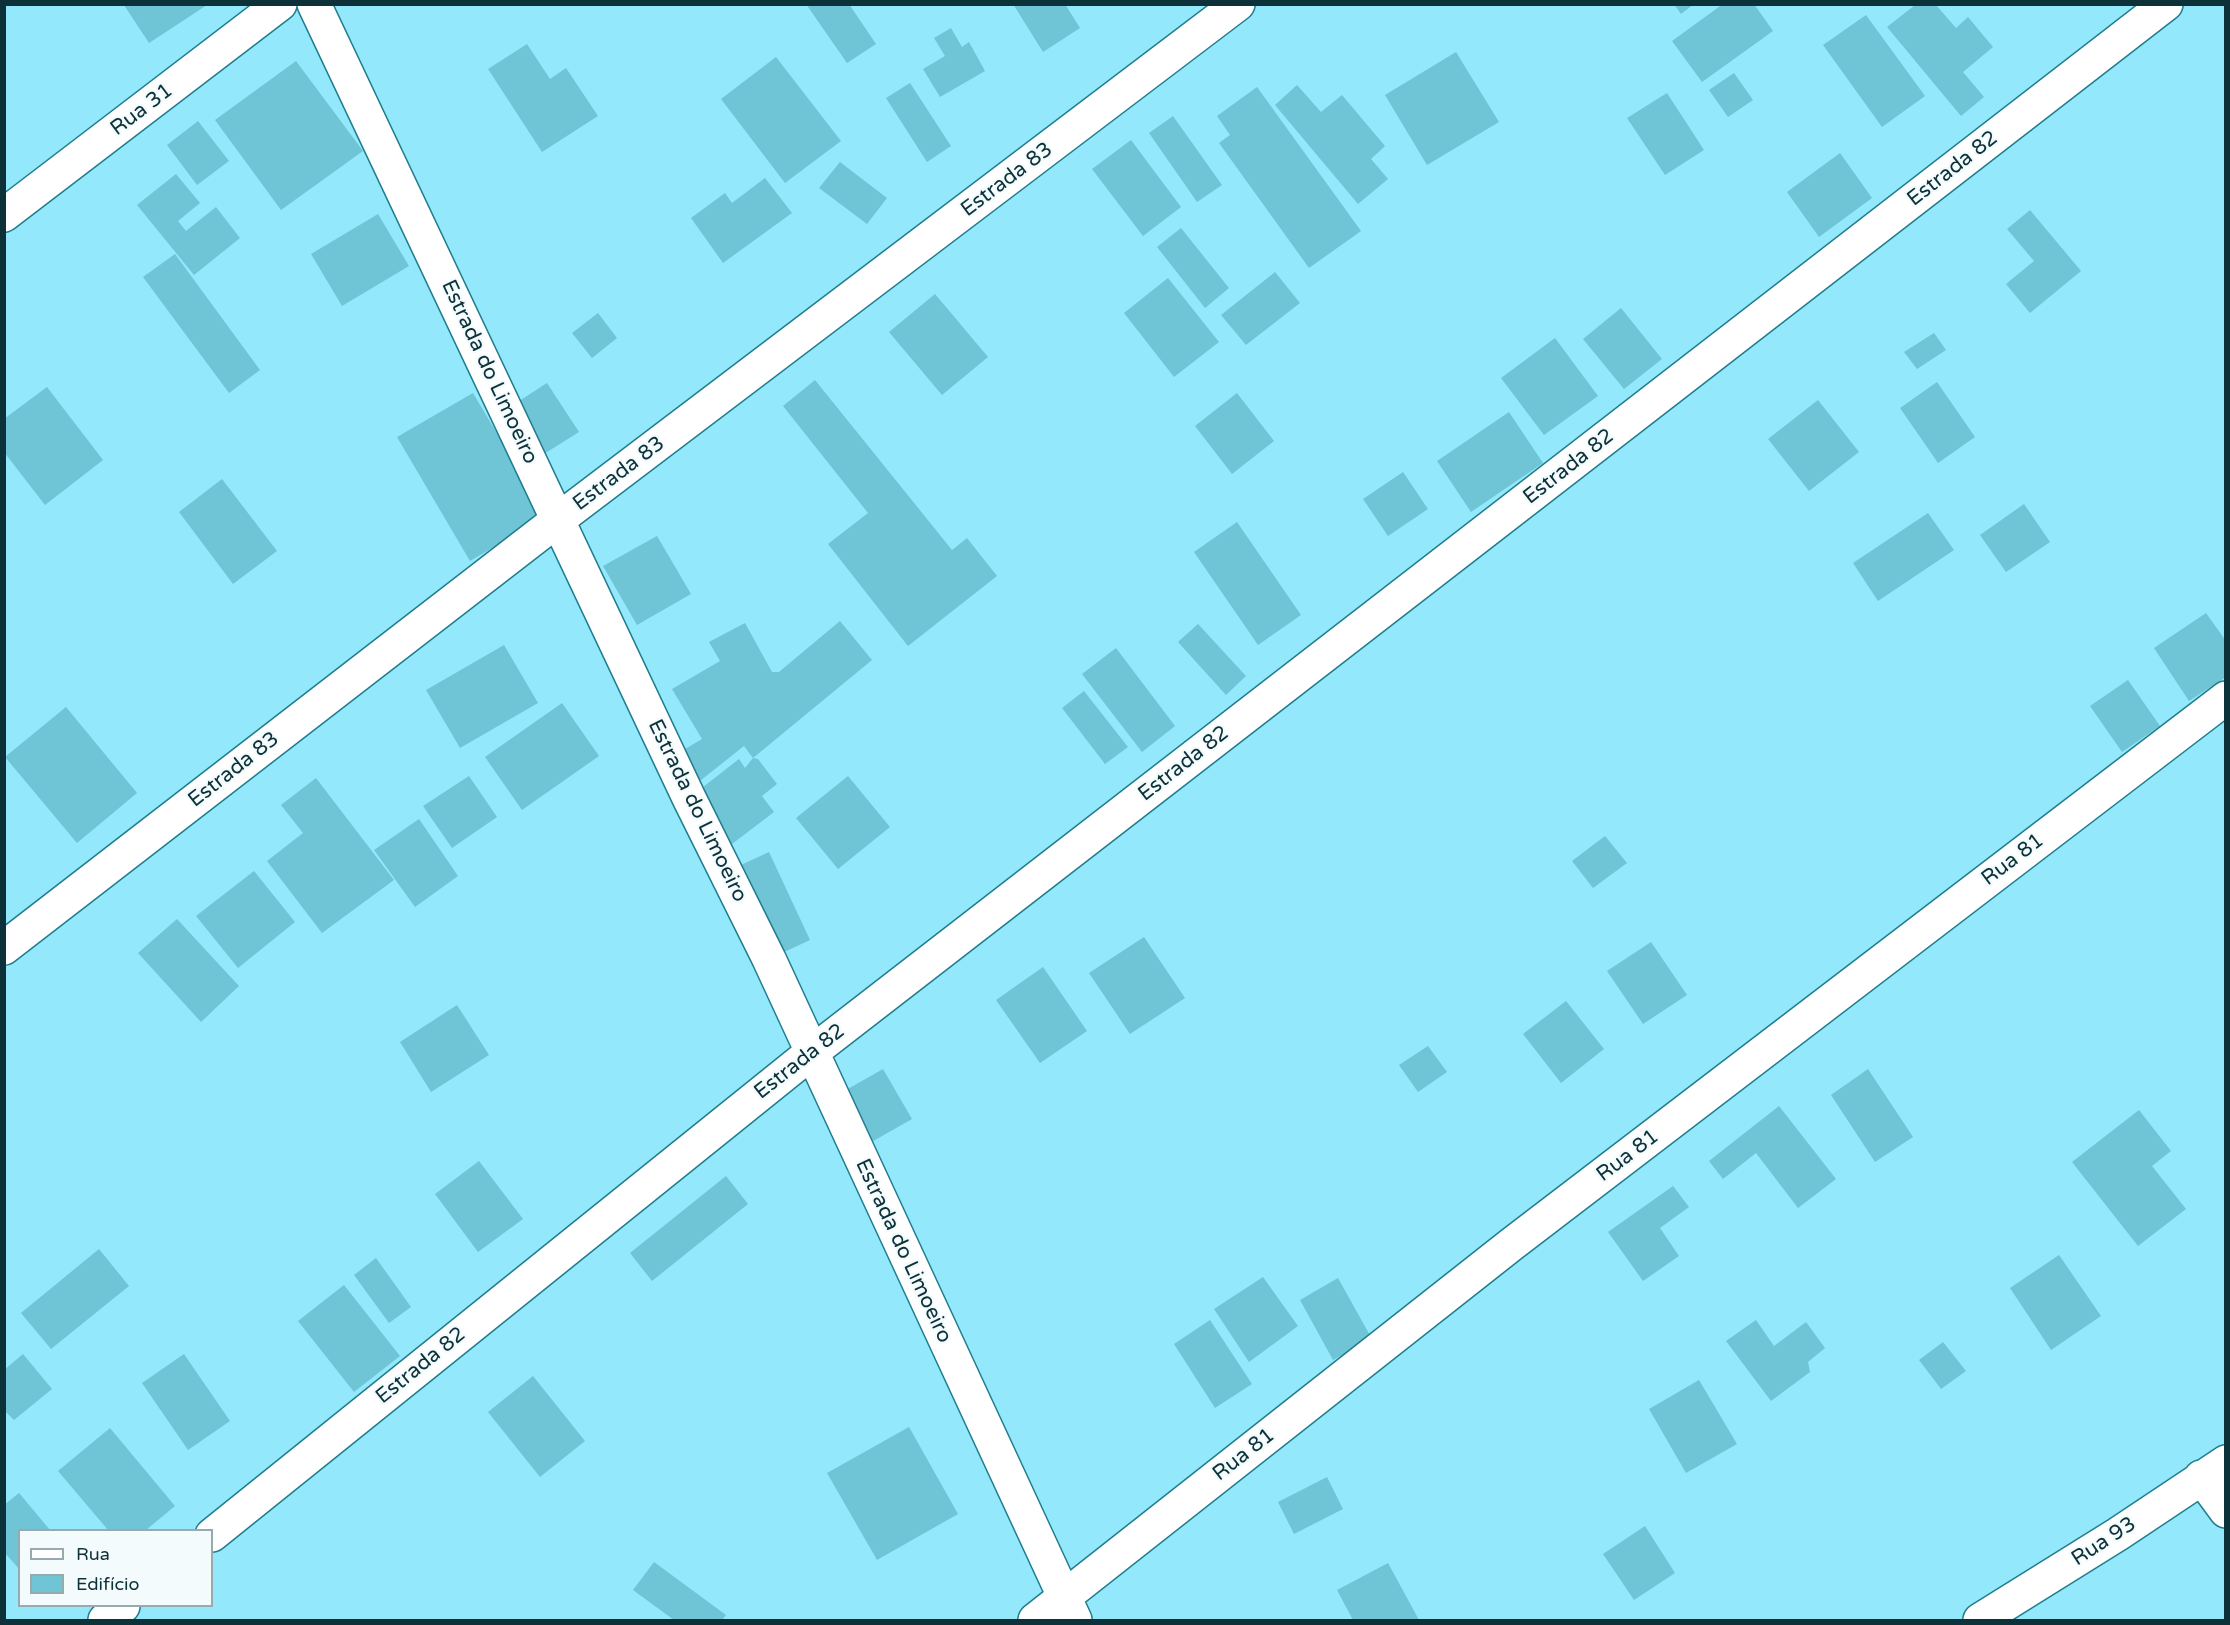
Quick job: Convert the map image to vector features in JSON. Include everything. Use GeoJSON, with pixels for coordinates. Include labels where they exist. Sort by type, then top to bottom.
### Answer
{"type":"FeatureCollection","features":[{"type":"Feature","properties":{"kind":"street","name":"Rua 31"},"geometry":{"type":"LineString","coordinates":[[4,215],[280,4]]}},
{"type":"Feature","properties":{"kind":"street","name":"Estrada do Limoeiro"},"geometry":{"type":"LineString","coordinates":[[314,4],[684,787],[769,959],[1069,1609]]}},
{"type":"Feature","properties":{"kind":"street","name":"Estrada 83"},"geometry":{"type":"LineString","coordinates":[[4,948],[559,519],[1238,4]]}},
{"type":"Feature","properties":{"kind":"street","name":"Estrada 82"},"geometry":{"type":"LineString","coordinates":[[213,1534],[811,1053],[2166,4]]}},
{"type":"Feature","properties":{"kind":"street","name":"Rua 81"},"geometry":{"type":"LineString","coordinates":[[1035,1620],[1069,1609],[1512,1244],[2226,698]]}},
{"type":"Feature","properties":{"kind":"street"},"geometry":{"type":"LineString","coordinates":[[2213,1469],[2226,1511]]}},
{"type":"Feature","properties":{"kind":"street","name":"Rua 93"},"geometry":{"type":"LineString","coordinates":[[1980,1620],[2118,1534],[2213,1469]]}},
{"type":"Feature","properties":{"kind":"street"},"geometry":{"type":"LineString","coordinates":[[105,1620],[121,1607]]}},
{"type":"Feature","properties":{"kind":"building"},"geometry":{"type":"Polygon","coordinates":[[[806,4],[849,4],[876,44],[847,63],[806,4]]]}},
{"type":"Feature","properties":{"kind":"building"},"geometry":{"type":"Polygon","coordinates":[[[1013,4],[1065,4],[1080,28],[1043,52],[1013,4]]]}},
{"type":"Feature","properties":{"kind":"building"},"geometry":{"type":"Polygon","coordinates":[[[1674,4],[1694,4],[1681,14],[1674,4]]]}},
{"type":"Feature","properties":{"kind":"building"},"geometry":{"type":"Polygon","coordinates":[[[1723,4],[1754,4],[1773,31],[1702,82],[1672,41],[1723,4]]]}},
{"type":"Feature","properties":{"kind":"building"},"geometry":{"type":"Polygon","coordinates":[[[124,5],[207,5],[149,43],[124,5]]]}},
{"type":"Feature","properties":{"kind":"building"},"geometry":{"type":"Polygon","coordinates":[[[1915,5],[1936,5],[1956,28],[1968,17],[1993,47],[1963,72],[1984,97],[1961,116],[1887,27],[1915,5]]]}},
{"type":"Feature","properties":{"kind":"building"},"geometry":{"type":"Polygon","coordinates":[[[1866,15],[1925,96],[1882,127],[1823,45],[1866,15]]]}},
{"type":"Feature","properties":{"kind":"building"},"geometry":{"type":"Polygon","coordinates":[[[951,28],[962,47],[969,42],[985,71],[940,97],[923,69],[945,56],[934,38],[951,28]]]}},
{"type":"Feature","properties":{"kind":"building"},"geometry":{"type":"Polygon","coordinates":[[[527,44],[550,79],[566,68],[598,116],[542,152],[488,69],[527,44]]]}},
{"type":"Feature","properties":{"kind":"building"},"geometry":{"type":"Polygon","coordinates":[[[1456,52],[1499,122],[1427,165],[1385,95],[1456,52]]]}},
{"type":"Feature","properties":{"kind":"building"},"geometry":{"type":"Polygon","coordinates":[[[776,57],[841,141],[785,183],[721,99],[776,57]]]}},
{"type":"Feature","properties":{"kind":"building"},"geometry":{"type":"Polygon","coordinates":[[[296,61],[363,151],[281,210],[215,120],[296,61]]]}},
{"type":"Feature","properties":{"kind":"building"},"geometry":{"type":"Polygon","coordinates":[[[1734,73],[1753,100],[1728,117],[1709,90],[1734,73]]]}},
{"type":"Feature","properties":{"kind":"building"},"geometry":{"type":"Polygon","coordinates":[[[910,83],[951,146],[927,162],[886,98],[910,83]]]}},
{"type":"Feature","properties":{"kind":"building"},"geometry":{"type":"Polygon","coordinates":[[[1297,85],[1321,112],[1342,95],[1385,146],[1371,159],[1388,179],[1358,204],[1275,105],[1297,85]]]}},
{"type":"Feature","properties":{"kind":"building"},"geometry":{"type":"Polygon","coordinates":[[[1257,87],[1361,231],[1309,268],[1219,143],[1230,135],[1217,116],[1257,87]]]}},
{"type":"Feature","properties":{"kind":"building"},"geometry":{"type":"Polygon","coordinates":[[[1667,93],[1704,150],[1665,175],[1627,118],[1667,93]]]}},
{"type":"Feature","properties":{"kind":"building"},"geometry":{"type":"Polygon","coordinates":[[[1173,116],[1222,185],[1197,202],[1149,133],[1173,116]]]}},
{"type":"Feature","properties":{"kind":"building"},"geometry":{"type":"Polygon","coordinates":[[[198,121],[229,161],[197,185],[167,145],[198,121]]]}},
{"type":"Feature","properties":{"kind":"building"},"geometry":{"type":"Polygon","coordinates":[[[1131,140],[1181,207],[1143,236],[1092,169],[1131,140]]]}},
{"type":"Feature","properties":{"kind":"building"},"geometry":{"type":"Polygon","coordinates":[[[1840,153],[1872,198],[1819,237],[1787,192],[1840,153]]]}},
{"type":"Feature","properties":{"kind":"building"},"geometry":{"type":"Polygon","coordinates":[[[840,162],[887,198],[867,224],[819,188],[840,162]]]}},
{"type":"Feature","properties":{"kind":"building"},"geometry":{"type":"Polygon","coordinates":[[[176,174],[200,203],[178,221],[186,231],[216,207],[240,238],[194,275],[137,205],[176,174]]]}},
{"type":"Feature","properties":{"kind":"building"},"geometry":{"type":"Polygon","coordinates":[[[765,178],[792,213],[723,263],[691,218],[725,193],[732,203],[765,178]]]}},
{"type":"Feature","properties":{"kind":"building"},"geometry":{"type":"Polygon","coordinates":[[[2030,210],[2081,271],[2030,313],[2006,284],[2034,261],[2007,229],[2030,210]]]}},
{"type":"Feature","properties":{"kind":"building"},"geometry":{"type":"Polygon","coordinates":[[[378,214],[409,266],[342,306],[311,254],[378,214]]]}},
{"type":"Feature","properties":{"kind":"building"},"geometry":{"type":"Polygon","coordinates":[[[1181,228],[1229,288],[1205,308],[1157,247],[1181,228]]]}},
{"type":"Feature","properties":{"kind":"building"},"geometry":{"type":"Polygon","coordinates":[[[175,254],[260,370],[229,393],[143,277],[175,254]]]}},
{"type":"Feature","properties":{"kind":"building"},"geometry":{"type":"Polygon","coordinates":[[[1275,272],[1300,303],[1246,345],[1221,315],[1275,272]]]}},
{"type":"Feature","properties":{"kind":"building"},"geometry":{"type":"Polygon","coordinates":[[[1168,278],[1219,342],[1174,377],[1124,313],[1168,278]]]}},
{"type":"Feature","properties":{"kind":"building"},"geometry":{"type":"Polygon","coordinates":[[[935,294],[988,357],[942,395],[889,332],[935,294]]]}},
{"type":"Feature","properties":{"kind":"building"},"geometry":{"type":"Polygon","coordinates":[[[1621,308],[1662,359],[1624,389],[1583,339],[1621,308]]]}},
{"type":"Feature","properties":{"kind":"building"},"geometry":{"type":"Polygon","coordinates":[[[598,313],[617,338],[592,358],[572,333],[598,313]]]}},
{"type":"Feature","properties":{"kind":"building"},"geometry":{"type":"Polygon","coordinates":[[[1934,333],[1946,350],[1917,369],[1904,352],[1934,333]]]}},
{"type":"Feature","properties":{"kind":"building"},"geometry":{"type":"Polygon","coordinates":[[[1555,338],[1598,396],[1544,435],[1501,378],[1555,338]]]}},
{"type":"Feature","properties":{"kind":"building"},"geometry":{"type":"Polygon","coordinates":[[[815,380],[952,550],[967,538],[997,576],[908,646],[828,544],[868,513],[783,406],[815,380]]]}},
{"type":"Feature","properties":{"kind":"building"},"geometry":{"type":"Polygon","coordinates":[[[1937,382],[1975,437],[1938,463],[1900,408],[1937,382]]]}},
{"type":"Feature","properties":{"kind":"building"},"geometry":{"type":"Polygon","coordinates":[[[547,383],[579,432],[544,454],[513,405],[547,383]]]}},
{"type":"Feature","properties":{"kind":"building"},"geometry":{"type":"Polygon","coordinates":[[[47,387],[103,460],[45,505],[4,452],[4,419],[47,387]]]}},
{"type":"Feature","properties":{"kind":"building"},"geometry":{"type":"Polygon","coordinates":[[[473,393],[546,516],[470,561],[397,437],[473,393]]]}},
{"type":"Feature","properties":{"kind":"building"},"geometry":{"type":"Polygon","coordinates":[[[1237,393],[1274,441],[1232,474],[1195,426],[1237,393]]]}},
{"type":"Feature","properties":{"kind":"building"},"geometry":{"type":"Polygon","coordinates":[[[1818,400],[1859,452],[1809,491],[1768,439],[1818,400]]]}},
{"type":"Feature","properties":{"kind":"building"},"geometry":{"type":"Polygon","coordinates":[[[1509,412],[1543,463],[1471,512],[1437,461],[1509,412]]]}},
{"type":"Feature","properties":{"kind":"building"},"geometry":{"type":"Polygon","coordinates":[[[1403,472],[1428,509],[1388,536],[1363,499],[1403,472]]]}},
{"type":"Feature","properties":{"kind":"building"},"geometry":{"type":"Polygon","coordinates":[[[222,479],[277,551],[233,584],[179,512],[222,479]]]}},
{"type":"Feature","properties":{"kind":"building"},"geometry":{"type":"Polygon","coordinates":[[[2024,504],[2050,542],[2006,572],[1980,535],[2024,504]]]}},
{"type":"Feature","properties":{"kind":"building"},"geometry":{"type":"Polygon","coordinates":[[[1928,513],[1954,550],[1878,601],[1853,563],[1928,513]]]}},
{"type":"Feature","properties":{"kind":"building"},"geometry":{"type":"Polygon","coordinates":[[[1237,522],[1301,615],[1258,645],[1194,552],[1237,522]]]}},
{"type":"Feature","properties":{"kind":"building"},"geometry":{"type":"Polygon","coordinates":[[[657,536],[691,594],[637,625],[603,566],[657,536]]]}},
{"type":"Feature","properties":{"kind":"building"},"geometry":{"type":"Polygon","coordinates":[[[2206,613],[2226,641],[2226,677],[2189,701],[2154,648],[2206,613]]]}},
{"type":"Feature","properties":{"kind":"building"},"geometry":{"type":"Polygon","coordinates":[[[840,621],[872,660],[753,758],[744,746],[691,788],[680,752],[702,739],[672,689],[720,661],[709,642],[745,623],[772,672],[779,672],[840,621]]]}},
{"type":"Feature","properties":{"kind":"building"},"geometry":{"type":"Polygon","coordinates":[[[1198,624],[1246,676],[1226,695],[1178,642],[1198,624]]]}},
{"type":"Feature","properties":{"kind":"building"},"geometry":{"type":"Polygon","coordinates":[[[504,645],[538,703],[460,748],[426,690],[504,645]]]}},
{"type":"Feature","properties":{"kind":"building"},"geometry":{"type":"Polygon","coordinates":[[[1116,648],[1175,726],[1142,752],[1082,674],[1116,648]]]}},
{"type":"Feature","properties":{"kind":"building"},"geometry":{"type":"Polygon","coordinates":[[[2128,680],[2160,726],[2122,752],[2090,706],[2128,680]]]}},
{"type":"Feature","properties":{"kind":"building"},"geometry":{"type":"Polygon","coordinates":[[[1084,691],[1128,747],[1105,764],[1062,708],[1084,691]]]}},
{"type":"Feature","properties":{"kind":"building"},"geometry":{"type":"Polygon","coordinates":[[[562,703],[599,756],[522,810],[485,757],[562,703]]]}},
{"type":"Feature","properties":{"kind":"building"},"geometry":{"type":"Polygon","coordinates":[[[66,707],[137,793],[77,843],[5,757],[66,707]]]}},
{"type":"Feature","properties":{"kind":"building"},"geometry":{"type":"Polygon","coordinates":[[[753,758],[758,759],[777,784],[762,796],[774,812],[728,847],[689,798],[739,759],[745,768],[753,758]]]}},
{"type":"Feature","properties":{"kind":"building"},"geometry":{"type":"Polygon","coordinates":[[[469,776],[497,817],[452,848],[423,806],[469,776]]]}},
{"type":"Feature","properties":{"kind":"building"},"geometry":{"type":"Polygon","coordinates":[[[848,776],[890,827],[838,869],[796,818],[848,776]]]}},
{"type":"Feature","properties":{"kind":"building"},"geometry":{"type":"Polygon","coordinates":[[[316,778],[394,880],[322,933],[267,861],[303,833],[281,805],[316,778]]]}},
{"type":"Feature","properties":{"kind":"building"},"geometry":{"type":"Polygon","coordinates":[[[419,819],[458,876],[415,907],[374,850],[419,819]]]}},
{"type":"Feature","properties":{"kind":"building"},"geometry":{"type":"Polygon","coordinates":[[[1605,836],[1627,863],[1593,888],[1572,861],[1605,836]]]}},
{"type":"Feature","properties":{"kind":"building"},"geometry":{"type":"Polygon","coordinates":[[[769,852],[810,940],[769,959],[728,871],[769,852]]]}},
{"type":"Feature","properties":{"kind":"building"},"geometry":{"type":"Polygon","coordinates":[[[254,871],[295,922],[238,968],[196,916],[254,871]]]}},
{"type":"Feature","properties":{"kind":"building"},"geometry":{"type":"Polygon","coordinates":[[[177,919],[239,986],[201,1022],[138,953],[177,919]]]}},
{"type":"Feature","properties":{"kind":"building"},"geometry":{"type":"Polygon","coordinates":[[[1144,937],[1185,998],[1130,1034],[1089,973],[1144,937]]]}},
{"type":"Feature","properties":{"kind":"building"},"geometry":{"type":"Polygon","coordinates":[[[1651,942],[1687,995],[1643,1024],[1607,971],[1651,942]]]}},
{"type":"Feature","properties":{"kind":"building"},"geometry":{"type":"Polygon","coordinates":[[[1043,967],[1087,1031],[1040,1063],[996,1000],[1043,967]]]}},
{"type":"Feature","properties":{"kind":"building"},"geometry":{"type":"Polygon","coordinates":[[[1566,1001],[1604,1049],[1561,1083],[1523,1034],[1566,1001]]]}},
{"type":"Feature","properties":{"kind":"building"},"geometry":{"type":"Polygon","coordinates":[[[457,1005],[489,1055],[431,1092],[400,1042],[457,1005]]]}},
{"type":"Feature","properties":{"kind":"building"},"geometry":{"type":"Polygon","coordinates":[[[1428,1046],[1447,1072],[1418,1092],[1399,1065],[1428,1046]]]}},
{"type":"Feature","properties":{"kind":"building"},"geometry":{"type":"Polygon","coordinates":[[[883,1069],[912,1119],[868,1144],[839,1094],[883,1069]]]}},
{"type":"Feature","properties":{"kind":"building"},"geometry":{"type":"Polygon","coordinates":[[[1868,1069],[1913,1137],[1875,1162],[1831,1095],[1868,1069]]]}},
{"type":"Feature","properties":{"kind":"building"},"geometry":{"type":"Polygon","coordinates":[[[1779,1106],[1836,1179],[1798,1208],[1756,1153],[1723,1179],[1709,1161],[1779,1106]]]}},
{"type":"Feature","properties":{"kind":"building"},"geometry":{"type":"Polygon","coordinates":[[[2139,1110],[2171,1151],[2152,1166],[2186,1209],[2138,1246],[2072,1162],[2139,1110]]]}},
{"type":"Feature","properties":{"kind":"building"},"geometry":{"type":"Polygon","coordinates":[[[479,1161],[523,1219],[478,1252],[435,1194],[479,1161]]]}},
{"type":"Feature","properties":{"kind":"building"},"geometry":{"type":"Polygon","coordinates":[[[726,1176],[748,1204],[652,1281],[630,1253],[726,1176]]]}},
{"type":"Feature","properties":{"kind":"building"},"geometry":{"type":"Polygon","coordinates":[[[1673,1186],[1689,1207],[1660,1228],[1679,1256],[1643,1281],[1608,1232],[1673,1186]]]}},
{"type":"Feature","properties":{"kind":"building"},"geometry":{"type":"Polygon","coordinates":[[[99,1249],[129,1286],[51,1349],[21,1313],[99,1249]]]}},
{"type":"Feature","properties":{"kind":"building"},"geometry":{"type":"Polygon","coordinates":[[[2059,1255],[2101,1316],[2051,1350],[2010,1288],[2059,1255]]]}},
{"type":"Feature","properties":{"kind":"building"},"geometry":{"type":"Polygon","coordinates":[[[376,1258],[411,1307],[389,1323],[354,1275],[376,1258]]]}},
{"type":"Feature","properties":{"kind":"building"},"geometry":{"type":"Polygon","coordinates":[[[1263,1277],[1298,1326],[1249,1362],[1214,1309],[1263,1277]]]}},
{"type":"Feature","properties":{"kind":"building"},"geometry":{"type":"Polygon","coordinates":[[[1338,1278],[1372,1339],[1333,1360],[1300,1300],[1338,1278]]]}},
{"type":"Feature","properties":{"kind":"building"},"geometry":{"type":"Polygon","coordinates":[[[344,1285],[400,1356],[354,1392],[298,1321],[344,1285]]]}},
{"type":"Feature","properties":{"kind":"building"},"geometry":{"type":"Polygon","coordinates":[[[1210,1320],[1252,1384],[1215,1408],[1174,1344],[1210,1320]]]}},
{"type":"Feature","properties":{"kind":"building"},"geometry":{"type":"Polygon","coordinates":[[[1756,1320],[1774,1346],[1806,1322],[1825,1348],[1808,1362],[1810,1372],[1771,1401],[1726,1341],[1756,1320]]]}},
{"type":"Feature","properties":{"kind":"building"},"geometry":{"type":"Polygon","coordinates":[[[1943,1342],[1966,1371],[1941,1389],[1919,1360],[1943,1342]]]}},
{"type":"Feature","properties":{"kind":"building"},"geometry":{"type":"Polygon","coordinates":[[[23,1354],[52,1389],[14,1420],[4,1410],[4,1370],[23,1354]]]}},
{"type":"Feature","properties":{"kind":"building"},"geometry":{"type":"Polygon","coordinates":[[[184,1354],[230,1421],[188,1450],[142,1383],[184,1354]]]}},
{"type":"Feature","properties":{"kind":"building"},"geometry":{"type":"Polygon","coordinates":[[[533,1376],[585,1441],[540,1477],[488,1412],[533,1376]]]}},
{"type":"Feature","properties":{"kind":"building"},"geometry":{"type":"Polygon","coordinates":[[[1699,1380],[1737,1444],[1686,1473],[1649,1409],[1699,1380]]]}},
{"type":"Feature","properties":{"kind":"building"},"geometry":{"type":"Polygon","coordinates":[[[909,1427],[958,1514],[877,1560],[827,1473],[909,1427]]]}},
{"type":"Feature","properties":{"kind":"building"},"geometry":{"type":"Polygon","coordinates":[[[110,1428],[175,1506],[147,1529],[107,1529],[58,1471],[110,1428]]]}},
{"type":"Feature","properties":{"kind":"building"},"geometry":{"type":"Polygon","coordinates":[[[1327,1477],[1343,1509],[1294,1534],[1278,1502],[1327,1477]]]}},
{"type":"Feature","properties":{"kind":"building"},"geometry":{"type":"Polygon","coordinates":[[[19,1493],[49,1529],[18,1529],[18,1568],[4,1552],[4,1505],[19,1493]]]}},
{"type":"Feature","properties":{"kind":"building"},"geometry":{"type":"Polygon","coordinates":[[[1645,1526],[1675,1573],[1634,1600],[1603,1554],[1645,1526]]]}},
{"type":"Feature","properties":{"kind":"building"},"geometry":{"type":"Polygon","coordinates":[[[654,1562],[726,1615],[722,1620],[674,1620],[633,1590],[654,1562]]]}},
{"type":"Feature","properties":{"kind":"building"},"geometry":{"type":"Polygon","coordinates":[[[1388,1563],[1419,1620],[1353,1620],[1337,1590],[1388,1563]]]}}]}
